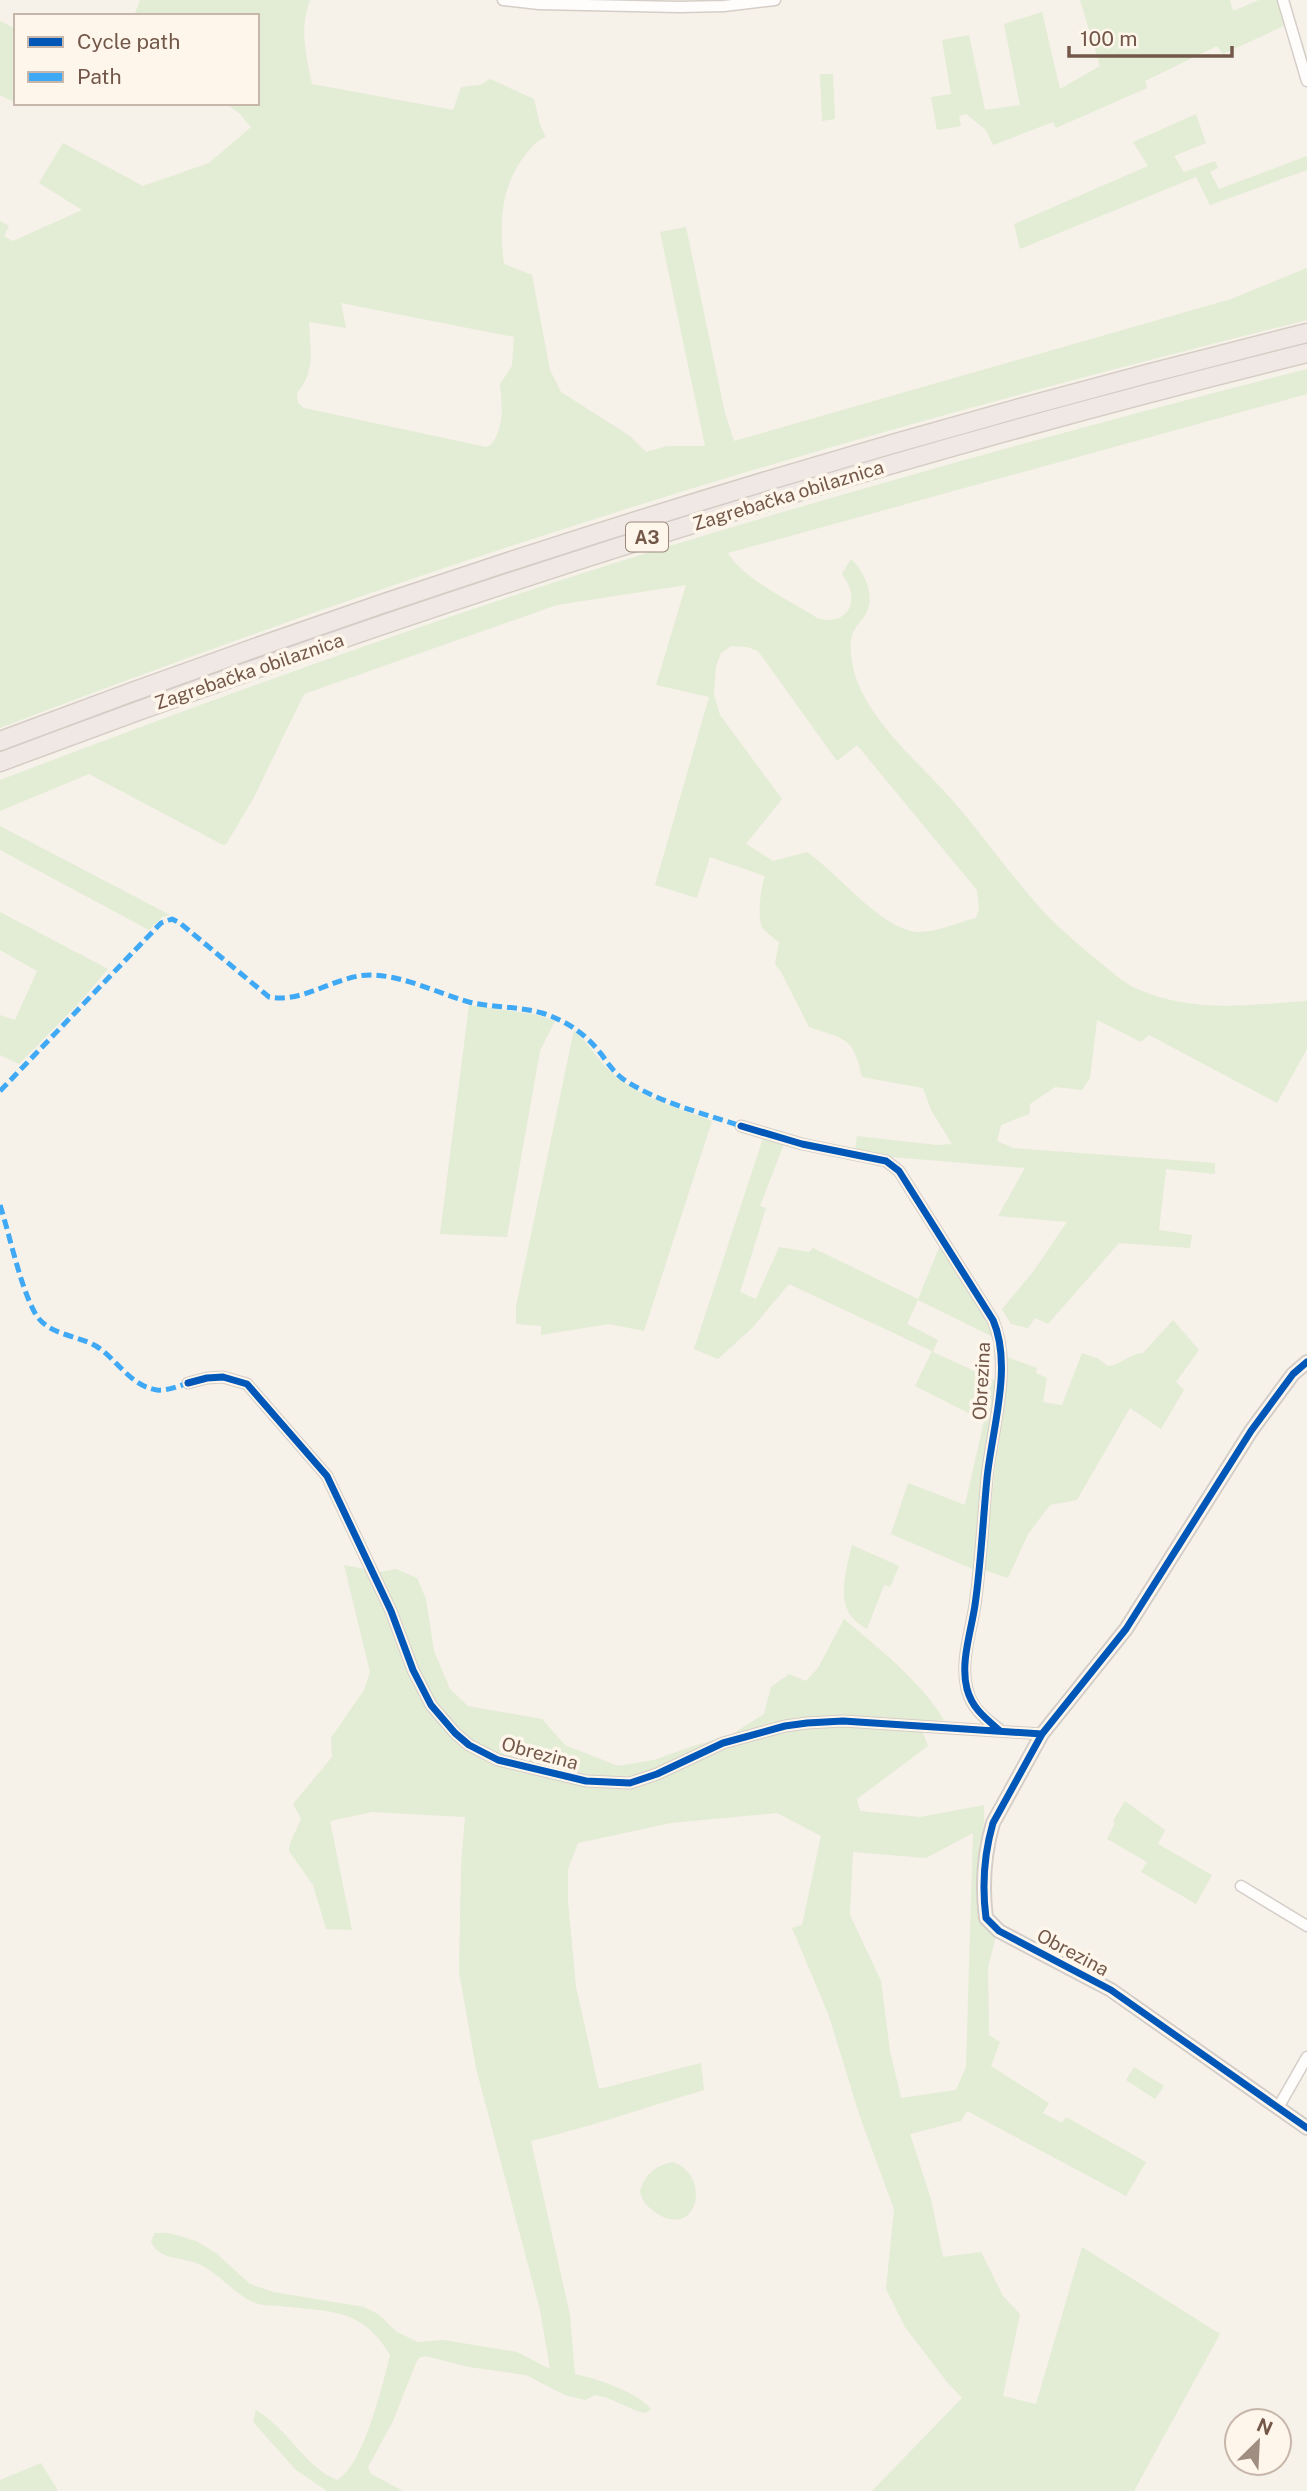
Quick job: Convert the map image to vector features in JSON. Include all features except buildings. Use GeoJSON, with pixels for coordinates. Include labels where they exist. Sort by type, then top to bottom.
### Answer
{"type":"FeatureCollection","features":[{"type":"Feature","properties":{"kind":"highway","name":"Zagrebačka obilaznica"},"geometry":{"type":"LineString","coordinates":[[0,741],[330,620],[521,556],[704,499],[1026,406],[1307,333]]}},
{"type":"Feature","properties":{"kind":"highway","name":"Zagrebačka obilaznica"},"geometry":{"type":"LineString","coordinates":[[0,762],[358,632],[526,575],[711,517],[981,439],[1307,354]]}},
{"type":"Feature","properties":{"kind":"street"},"geometry":{"type":"LineString","coordinates":[[503,0],[538,4],[679,7],[724,6],[775,0]]}},
{"type":"Feature","properties":{"kind":"street"},"geometry":{"type":"LineString","coordinates":[[1283,0],[1307,81]]}},
{"type":"Feature","properties":{"kind":"street","name":"Obrezina"},"geometry":{"type":"LineString","coordinates":[[741,1126],[802,1144],[892,1164],[899,1171],[999,1333],[1000,1390],[988,1476],[978,1588],[964,1671],[966,1686],[975,1707],[999,1730]]}},
{"type":"Feature","properties":{"kind":"street","name":"Obrezina"},"geometry":{"type":"LineString","coordinates":[[1307,1362],[1286,1384],[1251,1431],[1126,1629],[1042,1734],[993,1823],[985,1863],[984,1904],[986,1918],[999,1931],[1111,1990],[1307,2128]]}},
{"type":"Feature","properties":{"kind":"street","name":"Obrezina"},"geometry":{"type":"LineString","coordinates":[[188,1383],[223,1377],[247,1384],[327,1476],[391,1611],[431,1705],[469,1745],[498,1760],[586,1781],[630,1783],[657,1774],[723,1742],[785,1726],[843,1721],[1042,1734]]}},
{"type":"Feature","properties":{"kind":"street"},"geometry":{"type":"LineString","coordinates":[[1241,1886],[1307,1926]]}},
{"type":"Feature","properties":{"kind":"street"},"geometry":{"type":"LineString","coordinates":[[1279,2106],[1307,2057]]}},
{"type":"Feature","properties":{"kind":"green space"},"geometry":{"type":"Polygon","coordinates":[[[140,0],[310,0],[304,32],[312,84],[453,110],[461,87],[480,85],[490,79],[534,99],[540,125],[546,137],[528,151],[510,182],[502,222],[504,264],[532,275],[550,370],[561,392],[630,436],[646,452],[667,446],[705,446],[660,232],[686,227],[725,413],[734,441],[1231,299],[1307,268],[1307,320],[924,421],[639,505],[340,604],[0,728],[0,221],[9,226],[4,236],[13,241],[82,210],[39,183],[63,143],[143,186],[209,163],[251,127],[228,105],[259,105],[259,14],[135,14],[140,0]],[[341,303],[346,328],[309,322],[309,368],[297,393],[298,403],[304,408],[486,447],[491,445],[499,431],[502,408],[500,384],[512,366],[514,337],[341,303]]]}},
{"type":"Feature","properties":{"kind":"green space"},"geometry":{"type":"Polygon","coordinates":[[[1080,0],[1230,0],[1233,11],[1259,0],[1281,0],[1288,24],[1223,54],[1217,46],[1145,81],[1147,88],[1056,128],[1053,122],[993,145],[986,130],[966,114],[959,116],[961,126],[937,130],[931,97],[951,94],[942,40],[969,35],[985,110],[1020,105],[1004,24],[1042,12],[1060,89],[1100,66],[1080,0]]]}},
{"type":"Feature","properties":{"kind":"green space"},"geometry":{"type":"Polygon","coordinates":[[[0,21],[14,28],[14,102],[0,95],[0,21]]]}},
{"type":"Feature","properties":{"kind":"green space"},"geometry":{"type":"Polygon","coordinates":[[[820,74],[833,74],[835,119],[822,121],[820,74]]]}},
{"type":"Feature","properties":{"kind":"green space"},"geometry":{"type":"Polygon","coordinates":[[[1196,114],[1206,143],[1174,156],[1184,172],[1215,161],[1218,168],[1210,172],[1219,189],[1307,156],[1307,170],[1210,205],[1196,177],[1020,249],[1014,224],[1148,166],[1133,142],[1196,114]]]}},
{"type":"Feature","properties":{"kind":"green space"},"geometry":{"type":"Polygon","coordinates":[[[1307,369],[1307,394],[728,553],[735,563],[756,581],[824,620],[838,618],[848,611],[851,597],[849,585],[842,574],[851,559],[856,564],[867,583],[870,597],[866,614],[853,633],[851,654],[855,675],[872,710],[897,742],[963,813],[1042,910],[1120,979],[1157,996],[1199,1005],[1241,1006],[1307,1001],[1307,1049],[1277,1103],[1149,1035],[1141,1042],[1097,1020],[1090,1078],[1082,1090],[1055,1087],[1030,1104],[1029,1114],[1001,1125],[997,1141],[1013,1148],[1215,1163],[1215,1174],[1166,1169],[1159,1230],[1192,1235],[1190,1248],[1119,1243],[1048,1324],[1035,1318],[1028,1328],[1011,1324],[1002,1309],[1033,1272],[1067,1222],[998,1216],[1025,1168],[891,1157],[855,1151],[857,1136],[937,1145],[952,1144],[931,1110],[923,1088],[862,1077],[855,1054],[846,1042],[809,1027],[775,964],[779,942],[762,927],[760,901],[765,876],[710,857],[697,898],[655,885],[709,697],[656,685],[686,585],[557,605],[304,694],[252,801],[223,845],[89,774],[0,811],[0,780],[177,713],[445,618],[790,510],[1307,369]],[[731,646],[721,653],[716,666],[714,695],[720,715],[782,799],[746,844],[773,861],[807,852],[875,912],[905,929],[926,932],[976,918],[979,908],[977,890],[857,745],[837,761],[758,651],[731,646]]]}},
{"type":"Feature","properties":{"kind":"green space"},"geometry":{"type":"Polygon","coordinates":[[[0,826],[170,915],[162,917],[149,930],[0,850],[0,826]]]}},
{"type":"Feature","properties":{"kind":"green space"},"geometry":{"type":"Polygon","coordinates":[[[0,912],[108,969],[19,1064],[0,1055],[0,1015],[15,1020],[37,971],[0,950],[0,912]]]}},
{"type":"Feature","properties":{"kind":"green space"},"geometry":{"type":"Polygon","coordinates":[[[469,1005],[534,1014],[555,1021],[540,1051],[507,1237],[440,1234],[469,1005]]]}},
{"type":"Feature","properties":{"kind":"green space"},"geometry":{"type":"Polygon","coordinates":[[[574,1030],[618,1078],[664,1103],[712,1121],[644,1331],[609,1324],[541,1335],[541,1326],[516,1324],[516,1306],[574,1030]]]}},
{"type":"Feature","properties":{"kind":"green space"},"geometry":{"type":"Polygon","coordinates":[[[763,1138],[784,1144],[760,1206],[766,1208],[740,1292],[756,1299],[779,1247],[809,1252],[813,1248],[918,1299],[939,1248],[947,1252],[990,1321],[997,1339],[918,1300],[907,1324],[938,1340],[933,1352],[996,1381],[975,1570],[891,1534],[908,1483],[965,1505],[984,1421],[915,1386],[932,1351],[789,1284],[752,1328],[718,1359],[694,1349],[763,1138]]]}},
{"type":"Feature","properties":{"kind":"green space"},"geometry":{"type":"Polygon","coordinates":[[[1173,1320],[1199,1350],[1176,1382],[1184,1390],[1161,1429],[1130,1408],[1077,1500],[1050,1505],[1028,1534],[1008,1578],[984,1570],[1007,1357],[1037,1368],[1036,1373],[1047,1378],[1043,1402],[1062,1405],[1082,1353],[1099,1359],[1108,1366],[1113,1365],[1143,1353],[1173,1320]]]}},
{"type":"Feature","properties":{"kind":"green space"},"geometry":{"type":"Polygon","coordinates":[[[852,1545],[899,1566],[890,1587],[884,1585],[867,1629],[853,1618],[845,1602],[844,1583],[852,1545]]]}},
{"type":"Feature","properties":{"kind":"green space"},"geometry":{"type":"Polygon","coordinates":[[[344,1565],[380,1572],[396,1569],[417,1578],[426,1599],[434,1651],[450,1689],[468,1706],[542,1719],[565,1745],[618,1766],[654,1760],[729,1736],[764,1714],[771,1687],[789,1674],[806,1681],[818,1668],[844,1619],[911,1678],[944,1720],[919,1723],[928,1746],[857,1799],[860,1811],[920,1817],[984,1805],[977,1897],[980,1921],[996,1936],[988,1967],[989,2035],[1000,2042],[991,2066],[1049,2103],[1043,2113],[1062,2123],[1066,2117],[1146,2162],[1126,2196],[967,2111],[961,2121],[910,2134],[931,2199],[943,2257],[981,2252],[1003,2296],[1020,2314],[1003,2396],[1036,2404],[1082,2247],[1220,2334],[1134,2491],[872,2491],[962,2398],[905,2327],[886,2289],[894,2209],[860,2117],[829,2016],[792,1928],[802,1925],[821,1836],[777,1813],[671,1823],[578,1843],[568,1869],[568,1901],[576,1987],[599,2089],[701,2063],[704,2090],[531,2141],[570,2315],[575,2374],[626,2391],[651,2409],[646,2413],[637,2411],[595,2395],[585,2400],[565,2395],[526,2375],[469,2367],[426,2356],[419,2358],[416,2363],[393,2421],[368,2467],[371,2474],[403,2491],[327,2491],[296,2470],[253,2422],[256,2410],[278,2427],[315,2466],[337,2480],[355,2459],[371,2424],[390,2355],[379,2339],[356,2320],[329,2311],[253,2302],[201,2265],[159,2252],[151,2241],[155,2233],[169,2233],[196,2241],[216,2253],[250,2284],[273,2292],[364,2307],[378,2314],[397,2332],[418,2342],[443,2340],[517,2352],[550,2369],[540,2310],[476,2068],[459,1972],[465,1817],[372,1812],[330,1821],[352,1930],[326,1929],[313,1885],[289,1851],[301,1818],[293,1804],[332,1757],[331,1738],[364,1690],[370,1672],[344,1565]],[[973,1833],[926,1858],[853,1852],[850,1915],[881,1981],[890,2051],[901,2098],[956,2090],[966,2067],[973,1833]]]}},
{"type":"Feature","properties":{"kind":"green space"},"geometry":{"type":"Polygon","coordinates":[[[1125,1801],[1165,1830],[1158,1844],[1212,1875],[1196,1904],[1141,1872],[1147,1862],[1107,1839],[1115,1823],[1113,1821],[1125,1801]]]}},
{"type":"Feature","properties":{"kind":"green space"},"geometry":{"type":"Polygon","coordinates":[[[1134,2067],[1164,2086],[1155,2099],[1126,2080],[1134,2067]]]}},
{"type":"Feature","properties":{"kind":"green space"},"geometry":{"type":"Polygon","coordinates":[[[673,2162],[685,2169],[693,2180],[696,2191],[695,2203],[690,2212],[682,2218],[670,2219],[650,2209],[640,2191],[652,2171],[673,2162]]]}},
{"type":"Feature","properties":{"kind":"green space"},"geometry":{"type":"Polygon","coordinates":[[[41,2463],[58,2491],[0,2491],[0,2480],[41,2463]]]}},
{"type":"Feature","properties":{"kind":"marked path"},"geometry":{"type":"LineString","coordinates":[[0,1091],[161,923],[172,919],[269,997],[295,996],[346,979],[372,975],[409,982],[469,1002],[542,1013],[568,1024],[583,1035],[617,1074],[636,1087],[680,1106],[741,1126]]}},
{"type":"Feature","properties":{"kind":"marked path"},"geometry":{"type":"LineString","coordinates":[[0,1205],[25,1289],[40,1320],[55,1330],[104,1351],[131,1378],[147,1387],[165,1390],[188,1383]]}},
{"type":"Feature","properties":{"kind":"cycle path"},"geometry":{"type":"LineString","coordinates":[[741,1126],[802,1144],[886,1161],[899,1171],[993,1320],[999,1338],[1001,1377],[965,1679],[972,1702],[999,1730]]}},
{"type":"Feature","properties":{"kind":"cycle path"},"geometry":{"type":"LineString","coordinates":[[1307,1362],[1293,1374],[1251,1431],[1126,1629],[1042,1734],[993,1823],[984,1882],[986,1918],[999,1931],[1111,1990],[1307,2128]]}},
{"type":"Feature","properties":{"kind":"cycle path"},"geometry":{"type":"LineString","coordinates":[[188,1383],[223,1377],[247,1384],[327,1476],[391,1611],[413,1670],[431,1705],[469,1745],[498,1760],[586,1781],[630,1783],[657,1774],[723,1743],[785,1726],[807,1723],[843,1721],[1042,1734]]}}]}
